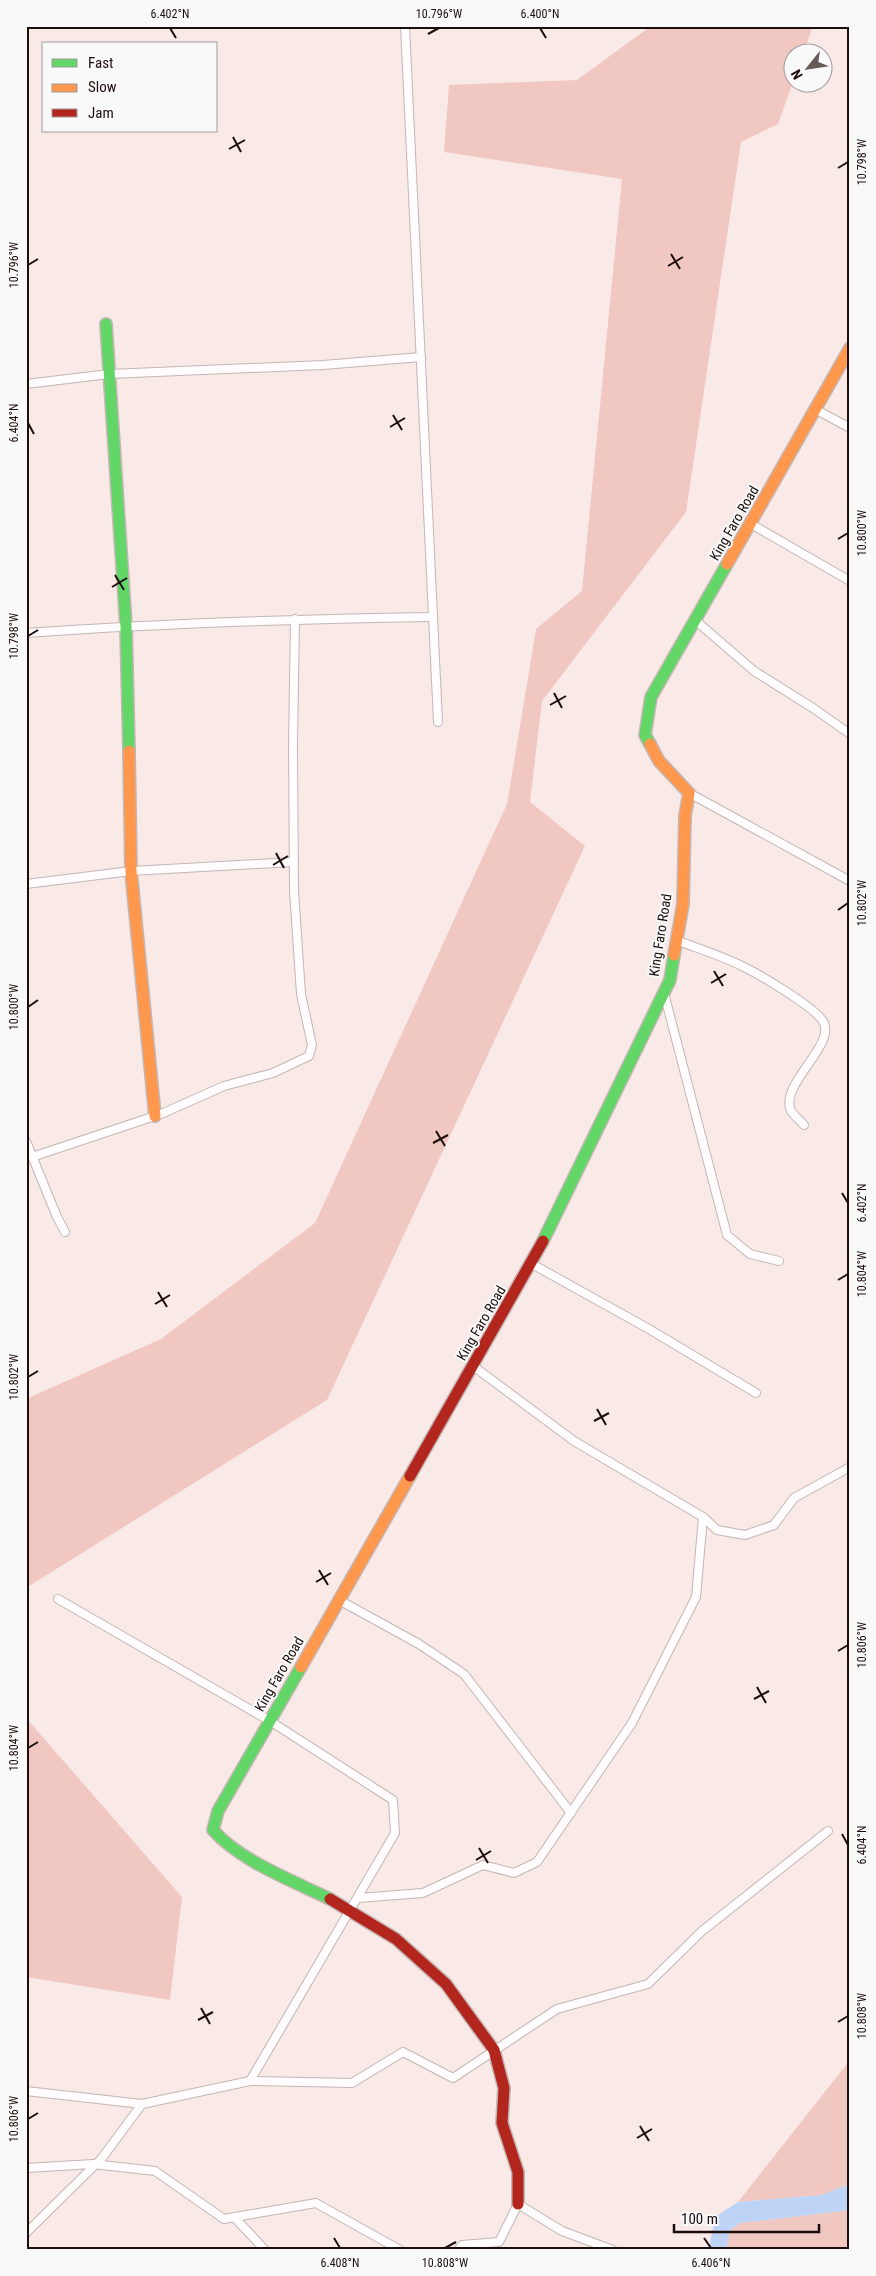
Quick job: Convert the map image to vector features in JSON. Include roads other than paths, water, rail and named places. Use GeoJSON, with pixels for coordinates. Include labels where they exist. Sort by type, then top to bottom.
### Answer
{"type":"FeatureCollection","features":[{"type":"Feature","properties":{"kind":"street"},"geometry":{"type":"LineString","coordinates":[[405,26],[438,722]]}},
{"type":"Feature","properties":{"kind":"street"},"geometry":{"type":"LineString","coordinates":[[106,324],[126,626],[131,871],[155,1116]]}},
{"type":"Feature","properties":{"kind":"street","name":"King Faro Road"},"geometry":{"type":"LineString","coordinates":[[518,2204],[518,2172],[502,2123],[504,2088],[494,2050],[446,1984],[396,1939],[350,1910],[231,1848],[224,1843],[214,1830],[218,1811],[532,1264],[670,980],[683,904],[685,816],[690,793],[659,761],[646,735],[651,697],[850,348]]}},
{"type":"Feature","properties":{"kind":"street"},"geometry":{"type":"LineString","coordinates":[[26,384],[109,374],[322,365],[421,357]]}},
{"type":"Feature","properties":{"kind":"street"},"geometry":{"type":"LineString","coordinates":[[815,410],[850,428]]}},
{"type":"Feature","properties":{"kind":"street"},"geometry":{"type":"LineString","coordinates":[[751,524],[850,581]]}},
{"type":"Feature","properties":{"kind":"street"},"geometry":{"type":"LineString","coordinates":[[26,633],[126,626],[295,619],[433,618]]}},
{"type":"Feature","properties":{"kind":"street"},"geometry":{"type":"LineString","coordinates":[[32,1157],[155,1116],[224,1086],[273,1074],[309,1056],[312,1045],[300,994],[294,862],[295,619]]}},
{"type":"Feature","properties":{"kind":"street"},"geometry":{"type":"LineString","coordinates":[[694,620],[754,671],[850,734]]}},
{"type":"Feature","properties":{"kind":"street"},"geometry":{"type":"LineString","coordinates":[[690,793],[850,881]]}},
{"type":"Feature","properties":{"kind":"street"},"geometry":{"type":"LineString","coordinates":[[26,884],[131,871],[294,862]]}},
{"type":"Feature","properties":{"kind":"street"},"geometry":{"type":"LineString","coordinates":[[676,940],[743,966],[816,1012],[824,1024],[824,1035],[788,1095],[790,1110],[804,1125]]}},
{"type":"Feature","properties":{"kind":"street"},"geometry":{"type":"LineString","coordinates":[[664,993],[727,1235],[750,1254],[779,1261]]}},
{"type":"Feature","properties":{"kind":"street"},"geometry":{"type":"LineString","coordinates":[[26,1141],[65,1232]]}},
{"type":"Feature","properties":{"kind":"street"},"geometry":{"type":"LineString","coordinates":[[532,1264],[649,1328],[756,1393]]}},
{"type":"Feature","properties":{"kind":"street"},"geometry":{"type":"LineString","coordinates":[[473,1366],[574,1441],[703,1517],[717,1530],[745,1535],[774,1525],[794,1498],[850,1467]]}},
{"type":"Feature","properties":{"kind":"street"},"geometry":{"type":"LineString","coordinates":[[358,1898],[423,1893],[483,1865],[514,1873],[537,1862],[632,1723],[696,1597],[703,1517]]}},
{"type":"Feature","properties":{"kind":"street"},"geometry":{"type":"LineString","coordinates":[[58,1599],[270,1721],[393,1800],[395,1833],[250,2081]]}},
{"type":"Feature","properties":{"kind":"street"},"geometry":{"type":"LineString","coordinates":[[339,1600],[418,1644],[464,1674],[571,1813]]}},
{"type":"Feature","properties":{"kind":"street"},"geometry":{"type":"LineString","coordinates":[[26,2091],[142,2104],[250,2081],[352,2084],[403,2052],[453,2078],[557,2009],[648,1984],[702,1932],[828,1832]]}},
{"type":"Feature","properties":{"kind":"street"},"geometry":{"type":"LineString","coordinates":[[26,2233],[102,2158],[142,2104]]}},
{"type":"Feature","properties":{"kind":"street"},"geometry":{"type":"LineString","coordinates":[[26,2168],[94,2164],[155,2171],[224,2219],[316,2203],[400,2250]]}},
{"type":"Feature","properties":{"kind":"street"},"geometry":{"type":"LineString","coordinates":[[458,2250],[462,2245],[499,2242],[518,2204],[562,2231],[613,2250]]}},
{"type":"Feature","properties":{"kind":"street"},"geometry":{"type":"LineString","coordinates":[[234,2217],[265,2250]]}},
{"type":"Feature","properties":{"kind":"water"},"geometry":{"type":"Polygon","coordinates":[[[850,2184],[850,2210],[740,2223],[730,2230],[726,2250],[709,2250],[712,2231],[718,2215],[738,2202],[822,2195],[850,2184]]]}}]}
